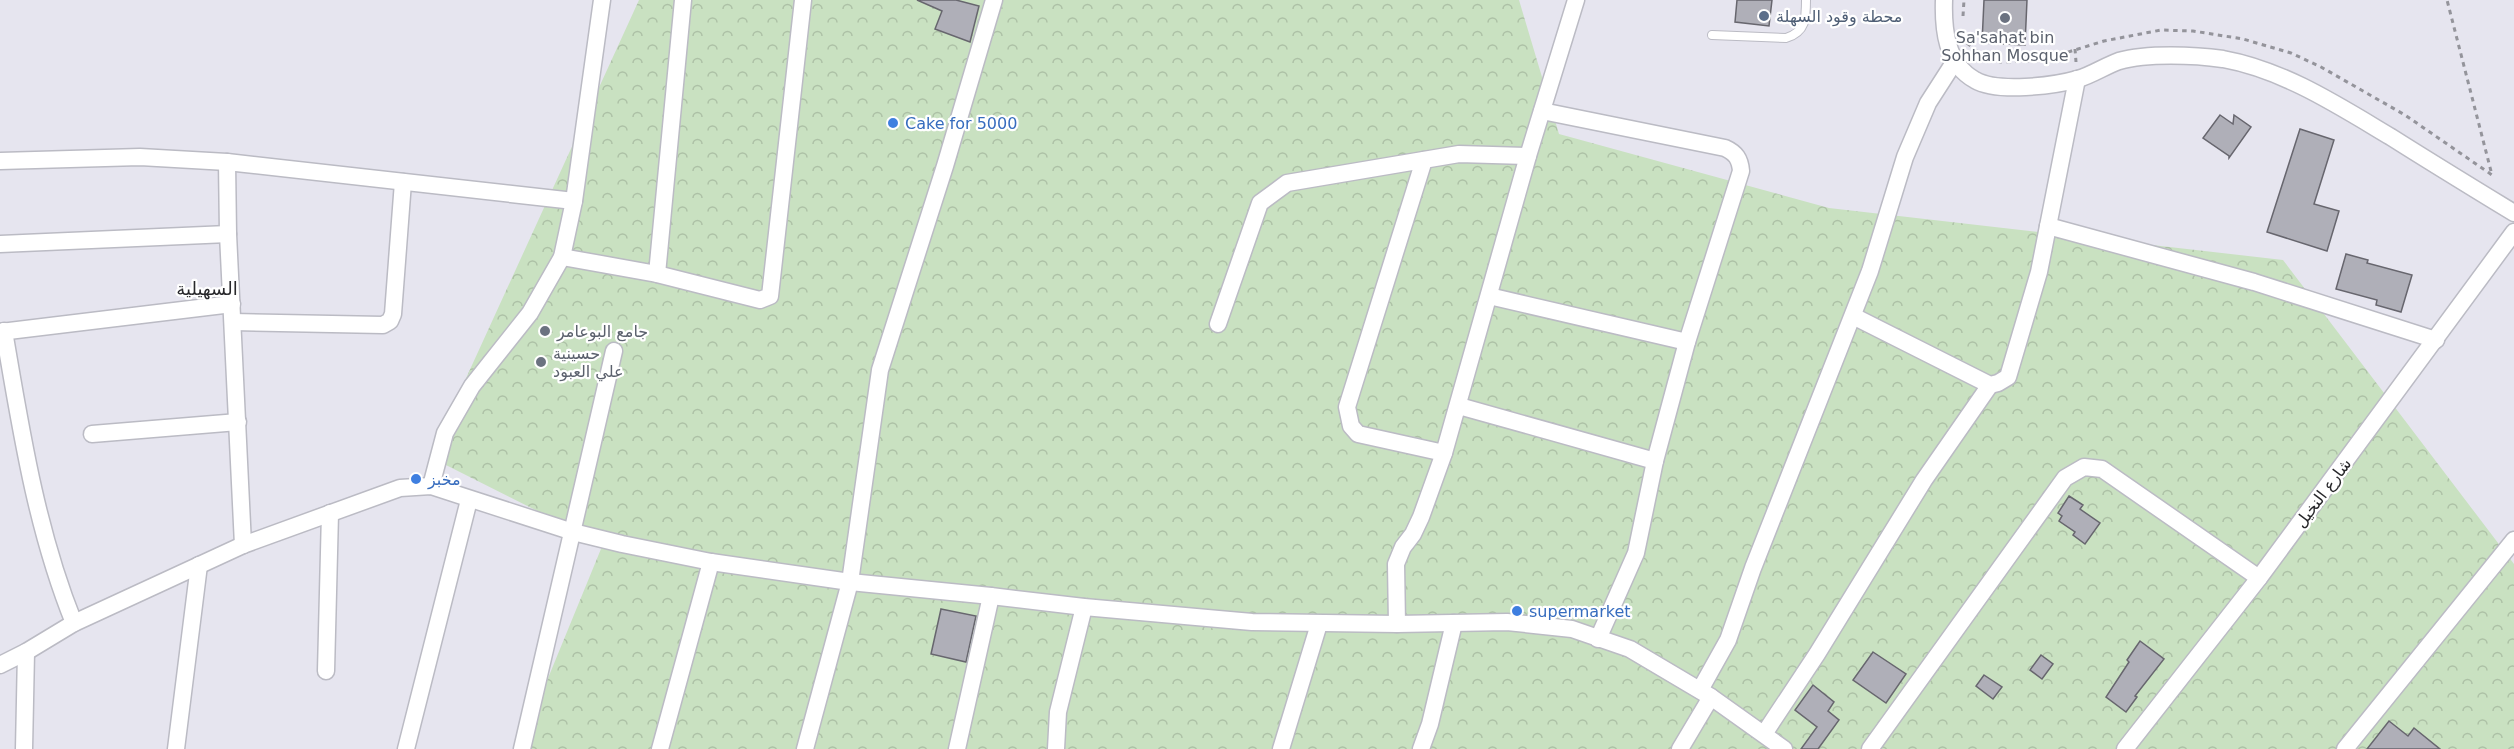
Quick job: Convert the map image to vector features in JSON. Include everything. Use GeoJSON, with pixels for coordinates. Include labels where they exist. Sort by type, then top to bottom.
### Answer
{"type":"FeatureCollection","features":[{"type":"Feature","properties":{"kind":"street"},"geometry":{"type":"LineString","coordinates":[[431,486],[445,433],[472,386],[530,313],[562,258],[574,201],[602,0]]}},
{"type":"Feature","properties":{"kind":"street"},"geometry":{"type":"LineString","coordinates":[[657,274],[683,0]]}},
{"type":"Feature","properties":{"kind":"street"},"geometry":{"type":"LineString","coordinates":[[562,258],[657,274],[760,300],[770,296],[803,0]]}},
{"type":"Feature","properties":{"kind":"street"},"geometry":{"type":"LineString","coordinates":[[805,749],[850,582],[880,370],[945,166],[994,0]]}},
{"type":"Feature","properties":{"kind":"street"},"geometry":{"type":"LineString","coordinates":[[1397,624],[1396,564],[1403,547],[1413,534],[1421,517],[1459,406],[1528,156],[1576,0]]}},
{"type":"Feature","properties":{"kind":"street"},"geometry":{"type":"LineString","coordinates":[[1944,0],[1944,34],[1955,61],[1975,80],[1996,86],[2036,86],[2077,79],[2120,61],[2184,55],[2225,60],[2277,76],[2329,99],[2514,213]]}},
{"type":"Feature","properties":{"kind":"street"},"geometry":{"type":"LineString","coordinates":[[1680,749],[1728,640],[1753,568],[1853,316],[1884,231],[1905,157],[1928,103],[1955,61]]}},
{"type":"Feature","properties":{"kind":"street"},"geometry":{"type":"LineString","coordinates":[[1853,316],[1989,385],[2008,377],[2039,272],[2077,79]]}},
{"type":"Feature","properties":{"kind":"street"},"geometry":{"type":"LineString","coordinates":[[1542,111],[1734,152],[1740,163],[1741,171],[1687,342],[1655,461],[1636,553],[1598,639]]}},
{"type":"Feature","properties":{"kind":"street"},"geometry":{"type":"LineString","coordinates":[[1218,324],[1260,203],[1287,183],[1459,154],[1528,156]]}},
{"type":"Feature","properties":{"kind":"street"},"geometry":{"type":"LineString","coordinates":[[0,162],[140,157],[228,162],[574,201]]}},
{"type":"Feature","properties":{"kind":"street"},"geometry":{"type":"LineString","coordinates":[[1425,160],[1347,407],[1351,426],[1358,434],[1444,453]]}},
{"type":"Feature","properties":{"kind":"street"},"geometry":{"type":"LineString","coordinates":[[228,162],[228,234],[243,545]]}},
{"type":"Feature","properties":{"kind":"street"},"geometry":{"type":"LineString","coordinates":[[233,322],[383,325],[390,321],[393,314],[403,182]]}},
{"type":"Feature","properties":{"kind":"street"},"geometry":{"type":"LineString","coordinates":[[2048,226],[2254,282],[2436,340]]}},
{"type":"Feature","properties":{"kind":"street","name":"شارع النخيل"},"geometry":{"type":"LineString","coordinates":[[2126,749],[2259,578],[2514,232]]}},
{"type":"Feature","properties":{"kind":"street"},"geometry":{"type":"LineString","coordinates":[[0,244],[228,234]]}},
{"type":"Feature","properties":{"kind":"street"},"geometry":{"type":"LineString","coordinates":[[1489,297],[1687,342]]}},
{"type":"Feature","properties":{"kind":"street"},"geometry":{"type":"LineString","coordinates":[[74,622],[56,577],[44,534],[25,453],[2,332],[232,304]]}},
{"type":"Feature","properties":{"kind":"street"},"geometry":{"type":"LineString","coordinates":[[522,749],[614,351]]}},
{"type":"Feature","properties":{"kind":"street"},"geometry":{"type":"LineString","coordinates":[[1764,734],[1817,654],[1924,480],[1989,385]]}},
{"type":"Feature","properties":{"kind":"street"},"geometry":{"type":"LineString","coordinates":[[1459,406],[1655,461]]}},
{"type":"Feature","properties":{"kind":"street"},"geometry":{"type":"LineString","coordinates":[[92,434],[238,422]]}},
{"type":"Feature","properties":{"kind":"street"},"geometry":{"type":"LineString","coordinates":[[1870,749],[2065,478],[2084,467],[2102,469],[2259,578]]}},
{"type":"Feature","properties":{"kind":"street"},"geometry":{"type":"LineString","coordinates":[[0,665],[26,652],[74,622],[243,545],[400,488],[431,486],[573,532],[711,562],[850,582],[1252,622],[1397,624],[1507,622],[1572,629],[1630,649],[1706,694],[1784,749]]}},
{"type":"Feature","properties":{"kind":"street"},"geometry":{"type":"LineString","coordinates":[[406,749],[469,500]]}},
{"type":"Feature","properties":{"kind":"street"},"geometry":{"type":"LineString","coordinates":[[326,671],[330,513]]}},
{"type":"Feature","properties":{"kind":"street"},"geometry":{"type":"LineString","coordinates":[[2345,749],[2514,540]]}},
{"type":"Feature","properties":{"kind":"street"},"geometry":{"type":"LineString","coordinates":[[660,749],[711,562]]}},
{"type":"Feature","properties":{"kind":"street"},"geometry":{"type":"LineString","coordinates":[[176,749],[200,565]]}},
{"type":"Feature","properties":{"kind":"street"},"geometry":{"type":"LineString","coordinates":[[957,749],[991,596]]}},
{"type":"Feature","properties":{"kind":"street"},"geometry":{"type":"LineString","coordinates":[[1056,749],[1058,712],[1084,607]]}},
{"type":"Feature","properties":{"kind":"street"},"geometry":{"type":"LineString","coordinates":[[1421,749],[1430,724],[1454,623]]}},
{"type":"Feature","properties":{"kind":"street"},"geometry":{"type":"LineString","coordinates":[[1281,749],[1319,624]]}},
{"type":"Feature","properties":{"kind":"street"},"geometry":{"type":"LineString","coordinates":[[24,749],[26,652]]}},
{"type":"Feature","properties":{"kind":"lane"},"geometry":{"type":"LineString","coordinates":[[1712,35],[1786,38],[1793,36],[1799,32],[1806,21],[1806,0]]}},
{"type":"Feature","properties":{"kind":"path"},"geometry":{"type":"LineString","coordinates":[[2447,0],[2455,26]]}},
{"type":"Feature","properties":{"kind":"green space"},"geometry":{"type":"Polygon","coordinates":[[[639,0],[1519,0],[1559,134],[1829,208],[2283,260],[2514,564],[2514,749],[519,749],[603,544],[430,457],[639,0]]]}},
{"type":"Feature","properties":{"kind":"building"},"geometry":{"type":"Polygon","coordinates":[[[917,0],[956,0],[979,6],[970,42],[935,29],[942,11],[917,0]]]}},
{"type":"Feature","properties":{"kind":"building"},"geometry":{"type":"Polygon","coordinates":[[[1737,0],[1772,0],[1769,26],[1735,22],[1737,0]]]}},
{"type":"Feature","properties":{"kind":"building"},"geometry":{"type":"Polygon","coordinates":[[[1984,0],[2027,0],[2025,45],[1982,43],[1984,0]]]}},
{"type":"Feature","properties":{"kind":"building"},"geometry":{"type":"Polygon","coordinates":[[[2220,115],[2233,124],[2234,115],[2251,127],[2229,158],[2203,138],[2220,115]]]}},
{"type":"Feature","properties":{"kind":"building"},"geometry":{"type":"Polygon","coordinates":[[[2300,129],[2334,140],[2314,204],[2339,211],[2327,251],[2267,232],[2300,129]]]}},
{"type":"Feature","properties":{"kind":"building"},"geometry":{"type":"Polygon","coordinates":[[[2346,254],[2368,260],[2367,263],[2412,275],[2401,312],[2376,305],[2377,300],[2336,289],[2346,254]]]}},
{"type":"Feature","properties":{"kind":"building"},"geometry":{"type":"Polygon","coordinates":[[[2069,496],[2083,505],[2080,509],[2100,523],[2085,544],[2073,535],[2075,532],[2059,521],[2062,516],[2058,513],[2069,496]]]}},
{"type":"Feature","properties":{"kind":"building"},"geometry":{"type":"Polygon","coordinates":[[[941,609],[976,616],[966,662],[931,654],[941,609]]]}},
{"type":"Feature","properties":{"kind":"building"},"geometry":{"type":"Polygon","coordinates":[[[2140,641],[2164,659],[2135,696],[2137,697],[2126,712],[2106,697],[2140,641]]]}},
{"type":"Feature","properties":{"kind":"building"},"geometry":{"type":"Polygon","coordinates":[[[1873,652],[1906,674],[1886,703],[1853,680],[1873,652]]]}},
{"type":"Feature","properties":{"kind":"building"},"geometry":{"type":"Polygon","coordinates":[[[2041,655],[2053,664],[2042,679],[2030,670],[2041,655]]]}},
{"type":"Feature","properties":{"kind":"building"},"geometry":{"type":"Polygon","coordinates":[[[1984,675],[2002,687],[1993,699],[1976,686],[1984,675]]]}},
{"type":"Feature","properties":{"kind":"building"},"geometry":{"type":"Polygon","coordinates":[[[1813,685],[1834,702],[1828,711],[1839,720],[1818,749],[1801,749],[1817,727],[1795,710],[1813,685]]]}},
{"type":"Feature","properties":{"kind":"building"},"geometry":{"type":"Polygon","coordinates":[[[2389,721],[2408,736],[2414,728],[2440,749],[2367,749],[2389,721]]]}},
{"type":"Feature","properties":{"kind":"place","name":"محطة وقود السهلة"},"geometry":{"type":"Point","coordinates":[1764,16]}},
{"type":"Feature","properties":{"kind":"place","name":"Sa'sahat bin Sohhan Mosque"},"geometry":{"type":"Point","coordinates":[2005,18]}},
{"type":"Feature","properties":{"kind":"place","name":"Cake for 5000"},"geometry":{"type":"Point","coordinates":[893,123]}},
{"type":"Feature","properties":{"kind":"place","name":"جامع البوعامر"},"geometry":{"type":"Point","coordinates":[545,331]}},
{"type":"Feature","properties":{"kind":"place","name":"حسينية علي العبود"},"geometry":{"type":"Point","coordinates":[541,362]}},
{"type":"Feature","properties":{"kind":"place","name":"مخبز"},"geometry":{"type":"Point","coordinates":[416,479]}},
{"type":"Feature","properties":{"kind":"place","name":"supermarket"},"geometry":{"type":"Point","coordinates":[1517,611]}},
{"type":"Feature","properties":{"kind":"district","name":"السهيلية"},"geometry":{"type":"Point","coordinates":[207,288]}}]}
